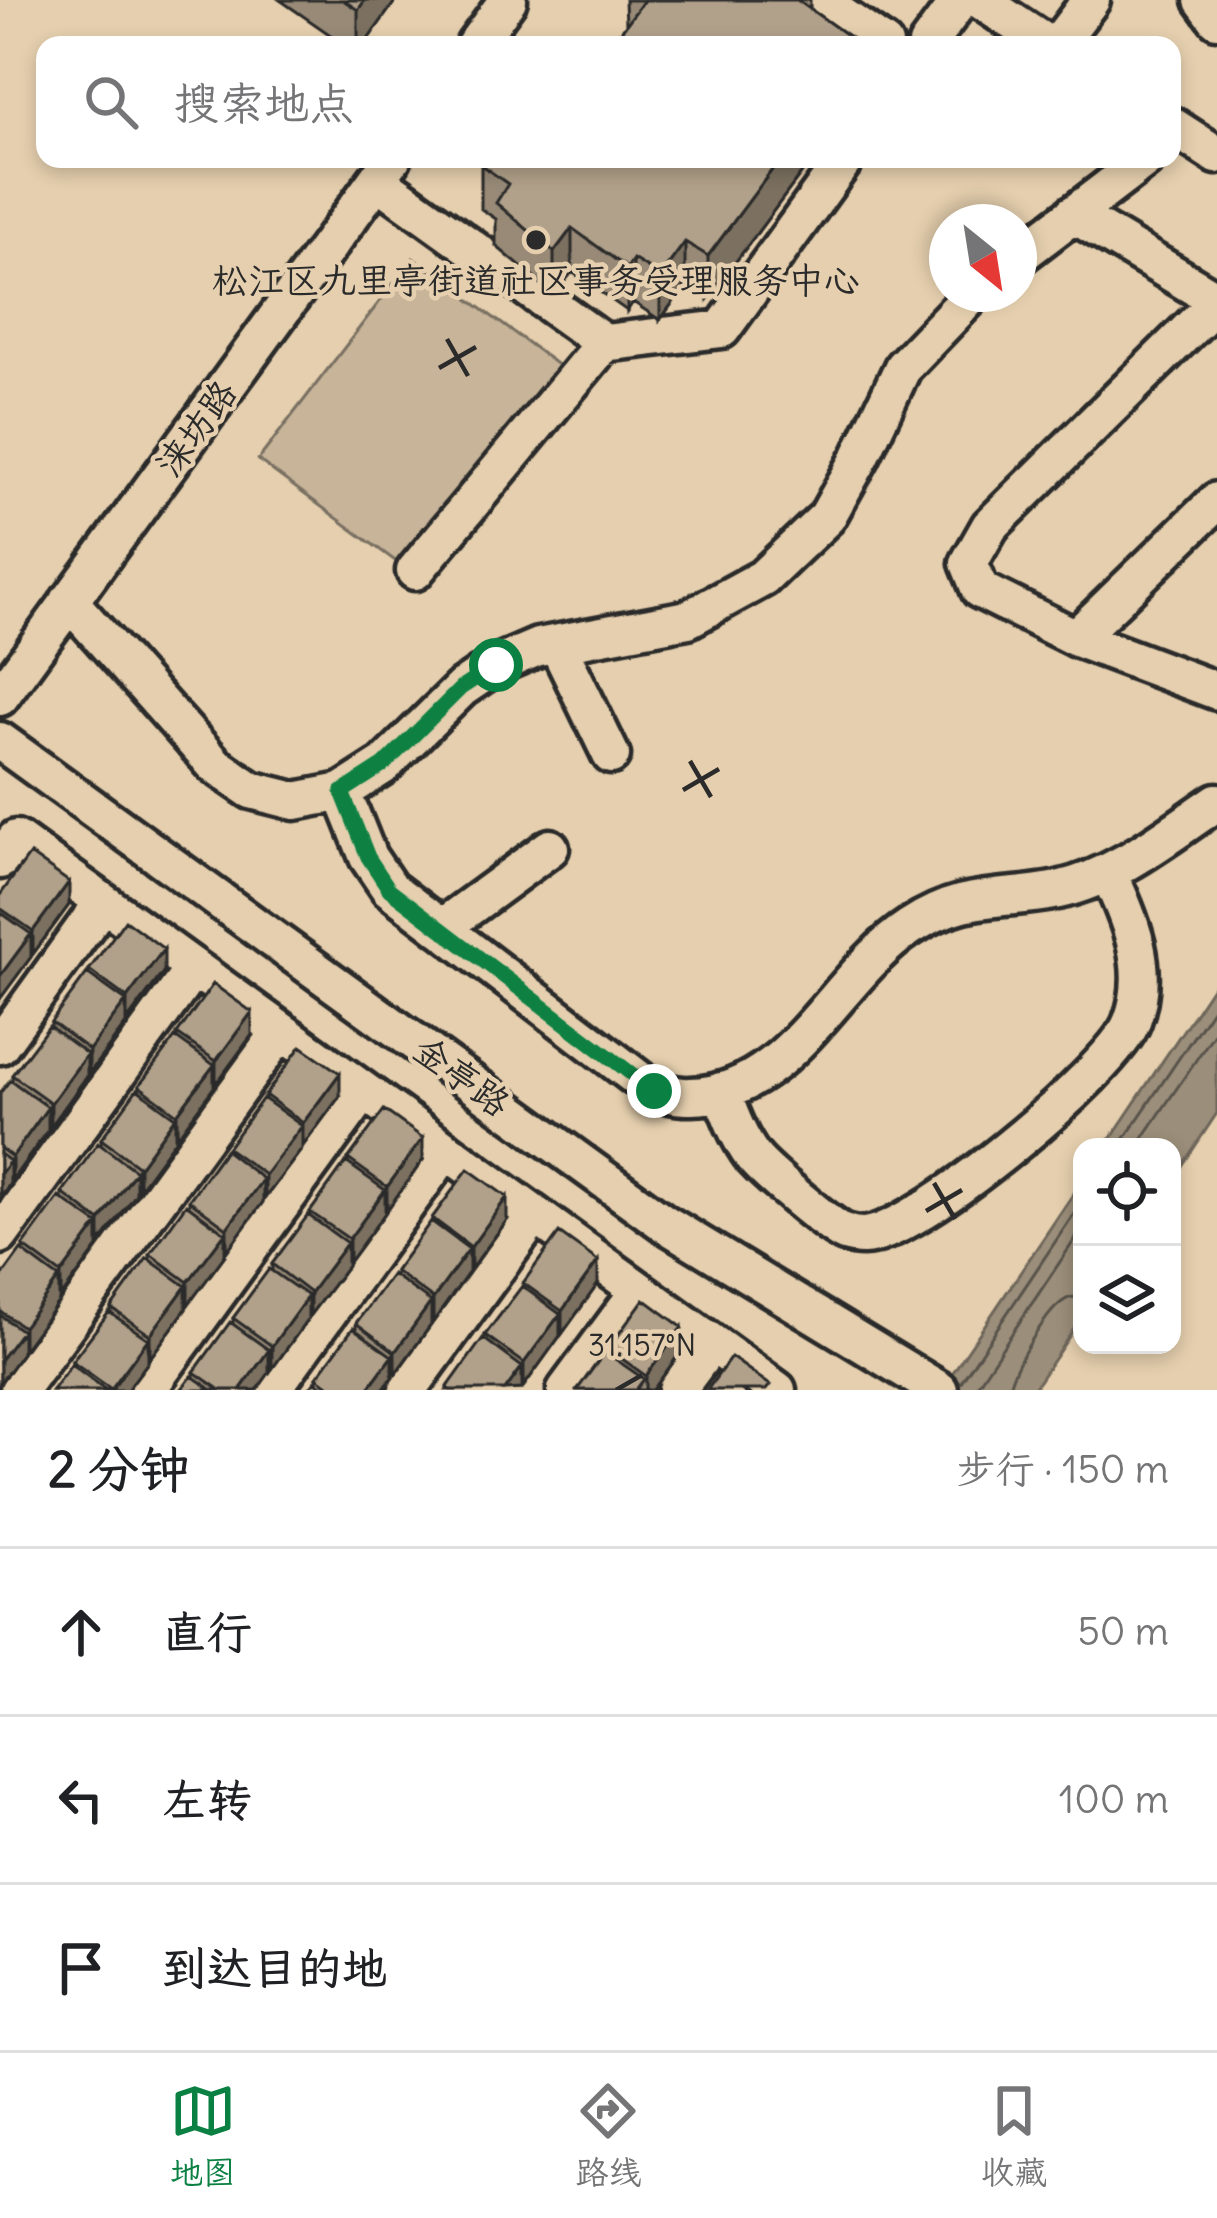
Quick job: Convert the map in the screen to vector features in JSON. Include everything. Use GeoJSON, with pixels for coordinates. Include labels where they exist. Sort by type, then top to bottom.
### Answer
{"type":"FeatureCollection","features":[{"type":"Feature","properties":{"kind":"street"},"geometry":{"type":"LineString","coordinates":[[482,36],[508,0]]}},
{"type":"Feature","properties":{"kind":"street"},"geometry":{"type":"LineString","coordinates":[[819,0],[871,36]]}},
{"type":"Feature","properties":{"kind":"street"},"geometry":{"type":"LineString","coordinates":[[934,36],[960,0]]}},
{"type":"Feature","properties":{"kind":"street"},"geometry":{"type":"LineString","coordinates":[[980,0],[1038,36]]}},
{"type":"Feature","properties":{"kind":"street"},"geometry":{"type":"LineString","coordinates":[[1061,36],[1091,0]]}},
{"type":"Feature","properties":{"kind":"street"},"geometry":{"type":"LineString","coordinates":[[1203,0],[1217,19]]}},
{"type":"Feature","properties":{"kind":"street"},"geometry":{"type":"LineString","coordinates":[[415,571],[604,343],[722,328],[838,168]]}},
{"type":"Feature","properties":{"kind":"street"},"geometry":{"type":"LineString","coordinates":[[1037,242],[1134,168]]}},
{"type":"Feature","properties":{"kind":"street"},"geometry":{"type":"LineString","coordinates":[[385,169],[604,343]]}},
{"type":"Feature","properties":{"kind":"street","name":"涞坊路"},"geometry":{"type":"LineString","coordinates":[[0,697],[385,169]]}},
{"type":"Feature","properties":{"kind":"street"},"geometry":{"type":"LineString","coordinates":[[1073,214],[1217,301],[991,526],[969,563],[980,590],[1076,638],[1217,691]]}},
{"type":"Feature","properties":{"kind":"street"},"geometry":{"type":"LineString","coordinates":[[69,602],[215,765],[251,790],[295,801],[342,792],[384,765],[461,688],[496,665],[538,647],[688,619],[763,578],[826,517],[903,367],[956,312]]}},
{"type":"Feature","properties":{"kind":"street"},"geometry":{"type":"LineString","coordinates":[[1076,638],[1217,501]]}},
{"type":"Feature","properties":{"kind":"street"},"geometry":{"type":"LineString","coordinates":[[557,644],[610,755]]}},
{"type":"Feature","properties":{"kind":"street","name":"金亭路"},"geometry":{"type":"LineString","coordinates":[[0,741],[664,1222],[937,1389]]}},
{"type":"Feature","properties":{"kind":"street"},"geometry":{"type":"LineString","coordinates":[[342,792],[368,857],[389,889],[654,1091],[691,1096],[721,1091],[763,1071],[800,1042],[863,968],[906,929],[950,904],[1059,890],[1108,872],[1217,802]]}},
{"type":"Feature","properties":{"kind":"street"},"geometry":{"type":"LineString","coordinates":[[0,860],[16,838],[776,1390]]}},
{"type":"Feature","properties":{"kind":"street"},"geometry":{"type":"LineString","coordinates":[[441,928],[550,848]]}},
{"type":"Feature","properties":{"kind":"street"},"geometry":{"type":"LineString","coordinates":[[721,1091],[739,1136],[756,1161],[843,1233],[868,1236],[904,1222],[1008,1149],[1101,1068],[1132,1024],[1142,972],[1132,925],[1108,872]]}},
{"type":"Feature","properties":{"kind":"street"},"geometry":{"type":"LineString","coordinates":[[0,1045],[103,902]]}},
{"type":"Feature","properties":{"kind":"street"},"geometry":{"type":"LineString","coordinates":[[0,1235],[194,968]]}},
{"type":"Feature","properties":{"kind":"street"},"geometry":{"type":"LineString","coordinates":[[19,1390],[281,1030]]}},
{"type":"Feature","properties":{"kind":"street"},"geometry":{"type":"LineString","coordinates":[[147,1390],[364,1091]]}},
{"type":"Feature","properties":{"kind":"street"},"geometry":{"type":"LineString","coordinates":[[272,1390],[446,1150]]}},
{"type":"Feature","properties":{"kind":"street"},"geometry":{"type":"LineString","coordinates":[[408,1390],[536,1215]]}},
{"type":"Feature","properties":{"kind":"street"},"geometry":{"type":"LineString","coordinates":[[566,1390],[639,1291]]}},
{"type":"Feature","properties":{"kind":"street"},"geometry":{"type":"LineString","coordinates":[[677,1390],[712,1343]]}},
{"type":"Feature","properties":{"kind":"shaded area"},"geometry":{"type":"Polygon","coordinates":[[[413,258],[559,366],[402,566],[258,460],[413,258]]]}},
{"type":"Feature","properties":{"kind":"water"},"geometry":{"type":"Polygon","coordinates":[[[1217,980],[1217,1113],[1181,1167],[1181,1138],[1111,1138],[1217,980]]]}},
{"type":"Feature","properties":{"kind":"water"},"geometry":{"type":"Polygon","coordinates":[[[1073,1194],[1073,1330],[1033,1390],[941,1390],[1073,1194]]]}},
{"type":"Feature","properties":{"kind":"building"},"geometry":{"type":"Polygon","coordinates":[[[343,0],[365,0],[358,10],[343,0]]]}},
{"type":"Feature","properties":{"kind":"building"},"geometry":{"type":"Polygon","coordinates":[[[644,0],[797,0],[848,36],[618,36],[644,0]]]}},
{"type":"Feature","properties":{"kind":"building"},"geometry":{"type":"Polygon","coordinates":[[[485,168],[773,168],[708,256],[685,242],[660,276],[633,259],[627,268],[572,228],[554,252],[496,203],[508,184],[485,168]]]}},
{"type":"Feature","properties":{"kind":"building"},"geometry":{"type":"Polygon","coordinates":[[[30,854],[69,882],[33,931],[0,908],[0,895],[30,854]]]}},
{"type":"Feature","properties":{"kind":"building"},"geometry":{"type":"Polygon","coordinates":[[[0,912],[31,934],[0,976],[0,912]]]}},
{"type":"Feature","properties":{"kind":"building"},"geometry":{"type":"Polygon","coordinates":[[[125,920],[164,949],[127,998],[89,970],[125,920]]]}},
{"type":"Feature","properties":{"kind":"building"},"geometry":{"type":"Polygon","coordinates":[[[87,973],[126,1001],[89,1050],[51,1022],[87,973]]]}},
{"type":"Feature","properties":{"kind":"building"},"geometry":{"type":"Polygon","coordinates":[[[213,984],[252,1012],[216,1061],[177,1034],[213,984]]]}},
{"type":"Feature","properties":{"kind":"building"},"geometry":{"type":"Polygon","coordinates":[[[49,1026],[87,1054],[51,1103],[12,1075],[49,1026]]]}},
{"type":"Feature","properties":{"kind":"building"},"geometry":{"type":"Polygon","coordinates":[[[175,1037],[214,1065],[177,1114],[139,1086],[175,1037]]]}},
{"type":"Feature","properties":{"kind":"building"},"geometry":{"type":"Polygon","coordinates":[[[301,1046],[340,1073],[303,1123],[265,1095],[301,1046]]]}},
{"type":"Feature","properties":{"kind":"building"},"geometry":{"type":"Polygon","coordinates":[[[10,1080],[48,1107],[12,1157],[0,1148],[0,1093],[10,1080]]]}},
{"type":"Feature","properties":{"kind":"building"},"geometry":{"type":"Polygon","coordinates":[[[137,1089],[175,1117],[139,1167],[101,1139],[137,1089]]]}},
{"type":"Feature","properties":{"kind":"building"},"geometry":{"type":"Polygon","coordinates":[[[263,1098],[302,1126],[265,1175],[227,1148],[263,1098]]]}},
{"type":"Feature","properties":{"kind":"building"},"geometry":{"type":"Polygon","coordinates":[[[384,1110],[423,1138],[387,1187],[348,1159],[384,1110]]]}},
{"type":"Feature","properties":{"kind":"building"},"geometry":{"type":"Polygon","coordinates":[[[98,1143],[136,1171],[100,1221],[62,1193],[98,1143]]]}},
{"type":"Feature","properties":{"kind":"building"},"geometry":{"type":"Polygon","coordinates":[[[225,1150],[263,1179],[227,1228],[189,1200],[225,1150]]]}},
{"type":"Feature","properties":{"kind":"building"},"geometry":{"type":"Polygon","coordinates":[[[0,1154],[10,1161],[0,1174],[0,1154]]]}},
{"type":"Feature","properties":{"kind":"building"},"geometry":{"type":"Polygon","coordinates":[[[346,1162],[385,1190],[349,1239],[310,1212],[346,1162]]]}},
{"type":"Feature","properties":{"kind":"building"},"geometry":{"type":"Polygon","coordinates":[[[468,1169],[507,1197],[471,1247],[432,1218],[468,1169]]]}},
{"type":"Feature","properties":{"kind":"building"},"geometry":{"type":"Polygon","coordinates":[[[59,1197],[98,1224],[61,1274],[23,1246],[59,1197]]]}},
{"type":"Feature","properties":{"kind":"building"},"geometry":{"type":"Polygon","coordinates":[[[186,1204],[225,1233],[188,1282],[150,1254],[186,1204]]]}},
{"type":"Feature","properties":{"kind":"building"},"geometry":{"type":"Polygon","coordinates":[[[308,1215],[347,1243],[310,1293],[272,1264],[308,1215]]]}},
{"type":"Feature","properties":{"kind":"building"},"geometry":{"type":"Polygon","coordinates":[[[431,1221],[469,1249],[433,1299],[395,1271],[431,1221]]]}},
{"type":"Feature","properties":{"kind":"building"},"geometry":{"type":"Polygon","coordinates":[[[559,1233],[598,1261],[562,1311],[523,1283],[559,1233]]]}},
{"type":"Feature","properties":{"kind":"building"},"geometry":{"type":"Polygon","coordinates":[[[21,1250],[59,1278],[23,1327],[0,1311],[0,1279],[21,1250]]]}},
{"type":"Feature","properties":{"kind":"building"},"geometry":{"type":"Polygon","coordinates":[[[147,1258],[186,1286],[150,1335],[111,1308],[147,1258]]]}},
{"type":"Feature","properties":{"kind":"building"},"geometry":{"type":"Polygon","coordinates":[[[269,1269],[308,1296],[272,1346],[233,1318],[269,1269]]]}},
{"type":"Feature","properties":{"kind":"building"},"geometry":{"type":"Polygon","coordinates":[[[392,1274],[431,1302],[395,1352],[356,1323],[392,1274]]]}},
{"type":"Feature","properties":{"kind":"building"},"geometry":{"type":"Polygon","coordinates":[[[522,1286],[560,1314],[524,1363],[485,1335],[522,1286]]]}},
{"type":"Feature","properties":{"kind":"building"},"geometry":{"type":"Polygon","coordinates":[[[644,1299],[682,1327],[646,1376],[608,1349],[644,1299]]]}},
{"type":"Feature","properties":{"kind":"building"},"geometry":{"type":"Polygon","coordinates":[[[109,1312],[148,1339],[111,1389],[72,1361],[109,1312]]]}},
{"type":"Feature","properties":{"kind":"building"},"geometry":{"type":"Polygon","coordinates":[[[0,1315],[22,1331],[0,1360],[0,1315]]]}},
{"type":"Feature","properties":{"kind":"building"},"geometry":{"type":"Polygon","coordinates":[[[230,1322],[269,1350],[240,1390],[220,1390],[194,1372],[230,1322]]]}},
{"type":"Feature","properties":{"kind":"building"},"geometry":{"type":"Polygon","coordinates":[[[353,1328],[392,1356],[367,1390],[335,1390],[317,1377],[353,1328]]]}},
{"type":"Feature","properties":{"kind":"building"},"geometry":{"type":"Polygon","coordinates":[[[483,1338],[522,1367],[505,1390],[447,1388],[483,1338]]]}},
{"type":"Feature","properties":{"kind":"building"},"geometry":{"type":"Polygon","coordinates":[[[605,1352],[644,1379],[636,1390],[577,1390],[605,1352]]]}},
{"type":"Feature","properties":{"kind":"building"},"geometry":{"type":"Polygon","coordinates":[[[731,1357],[770,1385],[766,1390],[707,1390],[731,1357]]]}},
{"type":"Feature","properties":{"kind":"building"},"geometry":{"type":"Polygon","coordinates":[[[71,1364],[106,1390],[52,1390],[71,1364]]]}},
{"type":"Feature","properties":{"kind":"building"},"geometry":{"type":"Polygon","coordinates":[[[192,1376],[212,1390],[181,1390],[192,1376]]]}},
{"type":"Feature","properties":{"kind":"place","name":"松江区九里亭街道社区事务受理服务中心"},"geometry":{"type":"Point","coordinates":[536,240]}},
{"type":"Feature","properties":{"kind":"route"},"geometry":{"type":"LineString","coordinates":[[496,665],[461,688],[384,765],[342,792],[368,857],[389,889],[654,1091]]}}]}
